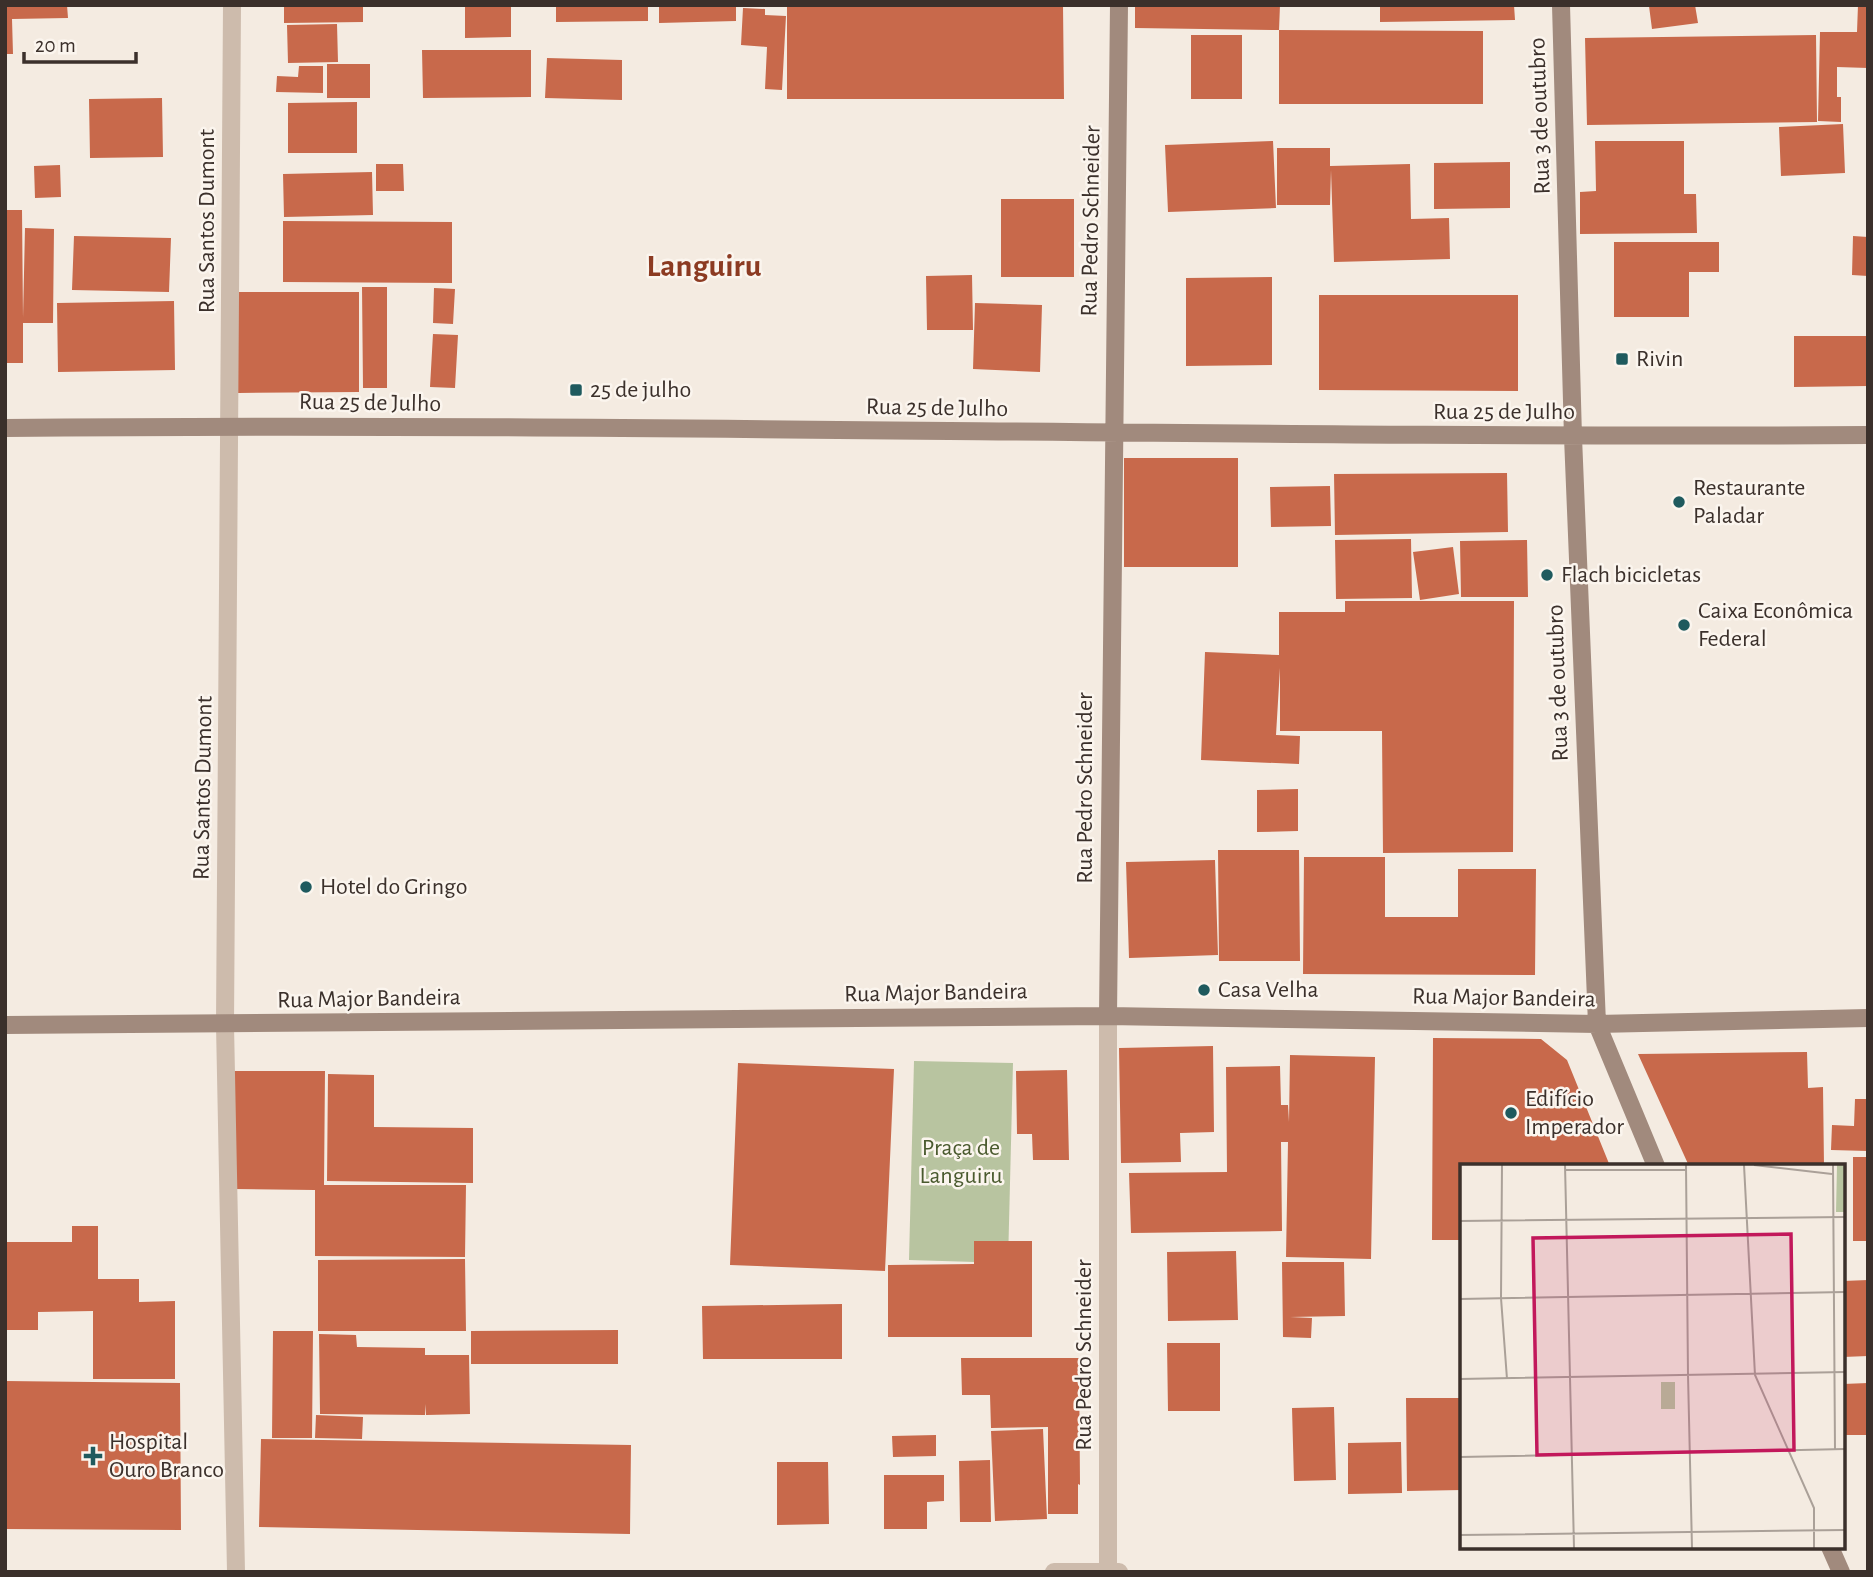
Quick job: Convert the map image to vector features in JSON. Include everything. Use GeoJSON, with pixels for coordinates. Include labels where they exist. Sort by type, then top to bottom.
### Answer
{"type":"FeatureCollection","features":[{"type":"Feature","properties":{"kind":"main road","name":"Rua Pedro Schneider"},"geometry":{"type":"LineString","coordinates":[[1108,1016],[1112,434],[1119,5]]}},
{"type":"Feature","properties":{"kind":"main road","name":"Rua 3 de outubro"},"geometry":{"type":"LineString","coordinates":[[1561,5],[1573,437],[1597,1024]]}},
{"type":"Feature","properties":{"kind":"main road","name":"Rua 25 de Julho"},"geometry":{"type":"LineString","coordinates":[[5,428],[231,426],[1573,437],[1868,435]]}},
{"type":"Feature","properties":{"kind":"main road","name":"Rua Major Bandeira"},"geometry":{"type":"LineString","coordinates":[[5,1025],[1108,1016],[1597,1024],[1868,1018]]}},
{"type":"Feature","properties":{"kind":"main road"},"geometry":{"type":"LineString","coordinates":[[1597,1024],[1655,1164]]}},
{"type":"Feature","properties":{"kind":"main road"},"geometry":{"type":"LineString","coordinates":[[1831,1549],[1841,1572]]}},
{"type":"Feature","properties":{"kind":"street","name":"Rua Santos Dumont"},"geometry":{"type":"LineString","coordinates":[[232,5],[225,1024],[236,1572]]}},
{"type":"Feature","properties":{"kind":"street","name":"Rua Pedro Schneider"},"geometry":{"type":"LineString","coordinates":[[1108,1016],[1108,1572]]}},
{"type":"Feature","properties":{"kind":"street"},"geometry":{"type":"LineString","coordinates":[[1054,1572],[1119,1572]]}},
{"type":"Feature","properties":{"kind":"green space","name":"Praça de Languiru"},"geometry":{"type":"Polygon","coordinates":[[[914,1061],[1013,1063],[1008,1263],[909,1260],[914,1061]]]}},
{"type":"Feature","properties":{"kind":"building"},"geometry":{"type":"Polygon","coordinates":[[[5,5],[67,5],[68,18],[12,19],[13,54],[5,54],[5,5]]]}},
{"type":"Feature","properties":{"kind":"building"},"geometry":{"type":"Polygon","coordinates":[[[284,5],[363,5],[363,22],[284,23],[284,5]]]}},
{"type":"Feature","properties":{"kind":"building"},"geometry":{"type":"Polygon","coordinates":[[[465,5],[511,5],[511,37],[465,38],[465,5]]]}},
{"type":"Feature","properties":{"kind":"building"},"geometry":{"type":"Polygon","coordinates":[[[556,5],[648,5],[648,21],[556,22],[556,5]]]}},
{"type":"Feature","properties":{"kind":"building"},"geometry":{"type":"Polygon","coordinates":[[[659,5],[736,5],[736,21],[659,23],[659,5]]]}},
{"type":"Feature","properties":{"kind":"building"},"geometry":{"type":"Polygon","coordinates":[[[1063,5],[1064,99],[787,99],[787,7],[1063,5]]]}},
{"type":"Feature","properties":{"kind":"building"},"geometry":{"type":"Polygon","coordinates":[[[1135,5],[1280,5],[1279,30],[1135,28],[1135,5]]]}},
{"type":"Feature","properties":{"kind":"building"},"geometry":{"type":"Polygon","coordinates":[[[1380,5],[1514,5],[1515,20],[1380,22],[1380,5]]]}},
{"type":"Feature","properties":{"kind":"building"},"geometry":{"type":"Polygon","coordinates":[[[1695,5],[1698,23],[1652,29],[1649,6],[1695,5]]]}},
{"type":"Feature","properties":{"kind":"building"},"geometry":{"type":"Polygon","coordinates":[[[1858,5],[1868,5],[1868,68],[1837,67],[1837,97],[1841,97],[1841,122],[1818,121],[1820,32],[1857,32],[1858,5]]]}},
{"type":"Feature","properties":{"kind":"building"},"geometry":{"type":"Polygon","coordinates":[[[743,8],[765,9],[765,15],[786,16],[782,90],[765,89],[767,47],[741,45],[743,8]]]}},
{"type":"Feature","properties":{"kind":"building"},"geometry":{"type":"Polygon","coordinates":[[[337,24],[338,62],[288,63],[287,25],[337,24]]]}},
{"type":"Feature","properties":{"kind":"building"},"geometry":{"type":"Polygon","coordinates":[[[1279,30],[1483,31],[1483,104],[1279,104],[1279,30]]]}},
{"type":"Feature","properties":{"kind":"building"},"geometry":{"type":"Polygon","coordinates":[[[1191,35],[1242,35],[1242,99],[1191,99],[1191,35]]]}},
{"type":"Feature","properties":{"kind":"building"},"geometry":{"type":"Polygon","coordinates":[[[1816,35],[1817,122],[1587,125],[1585,38],[1816,35]]]}},
{"type":"Feature","properties":{"kind":"building"},"geometry":{"type":"Polygon","coordinates":[[[422,50],[531,50],[531,97],[423,98],[422,50]]]}},
{"type":"Feature","properties":{"kind":"building"},"geometry":{"type":"Polygon","coordinates":[[[547,58],[622,60],[622,100],[545,98],[547,58]]]}},
{"type":"Feature","properties":{"kind":"building"},"geometry":{"type":"Polygon","coordinates":[[[327,64],[370,64],[370,98],[327,98],[327,64]]]}},
{"type":"Feature","properties":{"kind":"building"},"geometry":{"type":"Polygon","coordinates":[[[299,66],[323,66],[323,93],[276,92],[277,76],[298,77],[299,66]]]}},
{"type":"Feature","properties":{"kind":"building"},"geometry":{"type":"Polygon","coordinates":[[[162,98],[163,157],[90,158],[89,99],[162,98]]]}},
{"type":"Feature","properties":{"kind":"building"},"geometry":{"type":"Polygon","coordinates":[[[357,102],[357,153],[288,153],[288,103],[357,102]]]}},
{"type":"Feature","properties":{"kind":"building"},"geometry":{"type":"Polygon","coordinates":[[[1843,124],[1845,173],[1781,176],[1779,127],[1843,124]]]}},
{"type":"Feature","properties":{"kind":"building"},"geometry":{"type":"Polygon","coordinates":[[[1273,141],[1276,208],[1168,212],[1165,145],[1273,141]]]}},
{"type":"Feature","properties":{"kind":"building"},"geometry":{"type":"Polygon","coordinates":[[[1595,141],[1684,141],[1684,194],[1696,194],[1697,233],[1580,234],[1580,192],[1596,191],[1595,141]]]}},
{"type":"Feature","properties":{"kind":"building"},"geometry":{"type":"Polygon","coordinates":[[[1277,148],[1330,148],[1330,166],[1410,164],[1411,219],[1449,218],[1450,259],[1334,262],[1331,170],[1330,205],[1277,205],[1277,148]]]}},
{"type":"Feature","properties":{"kind":"building"},"geometry":{"type":"Polygon","coordinates":[[[1510,162],[1510,208],[1434,209],[1434,163],[1510,162]]]}},
{"type":"Feature","properties":{"kind":"building"},"geometry":{"type":"Polygon","coordinates":[[[376,164],[403,164],[404,191],[376,191],[376,164]]]}},
{"type":"Feature","properties":{"kind":"building"},"geometry":{"type":"Polygon","coordinates":[[[60,165],[61,197],[35,198],[34,166],[60,165]]]}},
{"type":"Feature","properties":{"kind":"building"},"geometry":{"type":"Polygon","coordinates":[[[372,172],[373,215],[284,217],[283,174],[372,172]]]}},
{"type":"Feature","properties":{"kind":"building"},"geometry":{"type":"Polygon","coordinates":[[[1001,199],[1074,199],[1074,277],[1001,277],[1001,199]]]}},
{"type":"Feature","properties":{"kind":"building"},"geometry":{"type":"Polygon","coordinates":[[[5,210],[22,210],[23,318],[25,228],[54,229],[53,323],[23,323],[23,363],[5,363],[5,210]]]}},
{"type":"Feature","properties":{"kind":"building"},"geometry":{"type":"Polygon","coordinates":[[[283,221],[452,222],[452,283],[283,282],[283,221]]]}},
{"type":"Feature","properties":{"kind":"building"},"geometry":{"type":"Polygon","coordinates":[[[74,236],[171,238],[169,292],[72,290],[74,236]]]}},
{"type":"Feature","properties":{"kind":"building"},"geometry":{"type":"Polygon","coordinates":[[[1853,236],[1868,237],[1868,276],[1852,275],[1853,236]]]}},
{"type":"Feature","properties":{"kind":"building"},"geometry":{"type":"Polygon","coordinates":[[[1614,242],[1719,242],[1719,272],[1689,272],[1689,317],[1614,317],[1614,242]]]}},
{"type":"Feature","properties":{"kind":"building"},"geometry":{"type":"Polygon","coordinates":[[[972,275],[973,330],[927,330],[926,276],[972,275]]]}},
{"type":"Feature","properties":{"kind":"building"},"geometry":{"type":"Polygon","coordinates":[[[1272,277],[1272,365],[1186,366],[1186,278],[1272,277]]]}},
{"type":"Feature","properties":{"kind":"building"},"geometry":{"type":"Polygon","coordinates":[[[362,287],[387,287],[387,388],[363,388],[362,287]]]}},
{"type":"Feature","properties":{"kind":"building"},"geometry":{"type":"Polygon","coordinates":[[[434,288],[455,289],[453,324],[433,323],[434,288]]]}},
{"type":"Feature","properties":{"kind":"building"},"geometry":{"type":"Polygon","coordinates":[[[237,292],[359,292],[359,392],[238,393],[237,292]]]}},
{"type":"Feature","properties":{"kind":"building"},"geometry":{"type":"Polygon","coordinates":[[[1319,295],[1518,295],[1518,391],[1319,390],[1319,295]]]}},
{"type":"Feature","properties":{"kind":"building"},"geometry":{"type":"Polygon","coordinates":[[[174,301],[175,370],[58,372],[57,303],[174,301]]]}},
{"type":"Feature","properties":{"kind":"building"},"geometry":{"type":"Polygon","coordinates":[[[975,303],[1042,305],[1040,372],[973,369],[975,303]]]}},
{"type":"Feature","properties":{"kind":"building"},"geometry":{"type":"Polygon","coordinates":[[[433,334],[458,335],[455,388],[430,387],[433,334]]]}},
{"type":"Feature","properties":{"kind":"building"},"geometry":{"type":"Polygon","coordinates":[[[1794,336],[1868,336],[1868,386],[1794,387],[1794,336]]]}},
{"type":"Feature","properties":{"kind":"building"},"geometry":{"type":"Polygon","coordinates":[[[1124,458],[1238,458],[1238,567],[1124,567],[1124,458]]]}},
{"type":"Feature","properties":{"kind":"building"},"geometry":{"type":"Polygon","coordinates":[[[1507,473],[1508,532],[1335,535],[1334,474],[1507,473]]]}},
{"type":"Feature","properties":{"kind":"building"},"geometry":{"type":"Polygon","coordinates":[[[1330,486],[1331,526],[1271,527],[1270,487],[1330,486]]]}},
{"type":"Feature","properties":{"kind":"building"},"geometry":{"type":"Polygon","coordinates":[[[1411,539],[1412,598],[1336,599],[1335,540],[1411,539]]]}},
{"type":"Feature","properties":{"kind":"building"},"geometry":{"type":"Polygon","coordinates":[[[1527,540],[1528,597],[1461,597],[1460,541],[1527,540]]]}},
{"type":"Feature","properties":{"kind":"building"},"geometry":{"type":"Polygon","coordinates":[[[1453,547],[1459,594],[1420,600],[1413,552],[1453,547]]]}},
{"type":"Feature","properties":{"kind":"building"},"geometry":{"type":"Polygon","coordinates":[[[1345,601],[1514,601],[1513,852],[1383,853],[1382,731],[1280,731],[1280,668],[1276,735],[1300,736],[1299,764],[1201,760],[1205,652],[1279,655],[1279,612],[1345,612],[1345,601]]]}},
{"type":"Feature","properties":{"kind":"building"},"geometry":{"type":"Polygon","coordinates":[[[1298,789],[1298,831],[1257,832],[1257,790],[1298,789]]]}},
{"type":"Feature","properties":{"kind":"building"},"geometry":{"type":"Polygon","coordinates":[[[1218,850],[1299,850],[1300,961],[1219,961],[1218,850]]]}},
{"type":"Feature","properties":{"kind":"building"},"geometry":{"type":"Polygon","coordinates":[[[1304,857],[1385,857],[1385,917],[1458,917],[1458,869],[1536,869],[1535,975],[1303,974],[1304,857]]]}},
{"type":"Feature","properties":{"kind":"building"},"geometry":{"type":"Polygon","coordinates":[[[1215,860],[1218,955],[1129,958],[1126,862],[1215,860]]]}},
{"type":"Feature","properties":{"kind":"building","name":"Edifício Imperador"},"geometry":{"type":"Polygon","coordinates":[[[1433,1038],[1541,1039],[1567,1060],[1609,1164],[1460,1164],[1460,1240],[1432,1240],[1433,1038]]]}},
{"type":"Feature","properties":{"kind":"building"},"geometry":{"type":"Polygon","coordinates":[[[1213,1046],[1214,1132],[1180,1133],[1181,1162],[1121,1163],[1119,1048],[1213,1046]]]}},
{"type":"Feature","properties":{"kind":"building"},"geometry":{"type":"Polygon","coordinates":[[[1807,1052],[1808,1088],[1823,1087],[1824,1164],[1688,1164],[1638,1054],[1807,1052]]]}},
{"type":"Feature","properties":{"kind":"building"},"geometry":{"type":"Polygon","coordinates":[[[1290,1055],[1375,1057],[1371,1259],[1286,1257],[1288,1142],[1281,1142],[1282,1231],[1131,1233],[1129,1173],[1227,1172],[1226,1067],[1280,1066],[1281,1105],[1288,1105],[1289,1122],[1290,1055]]]}},
{"type":"Feature","properties":{"kind":"building"},"geometry":{"type":"Polygon","coordinates":[[[738,1063],[894,1069],[885,1271],[730,1265],[738,1063]]]}},
{"type":"Feature","properties":{"kind":"building"},"geometry":{"type":"Polygon","coordinates":[[[1067,1070],[1069,1160],[1033,1160],[1032,1134],[1017,1134],[1016,1071],[1067,1070]]]}},
{"type":"Feature","properties":{"kind":"building"},"geometry":{"type":"Polygon","coordinates":[[[234,1071],[325,1071],[324,1185],[466,1185],[465,1257],[315,1256],[315,1190],[234,1189],[234,1071]]]}},
{"type":"Feature","properties":{"kind":"building"},"geometry":{"type":"Polygon","coordinates":[[[328,1074],[374,1075],[374,1127],[473,1128],[473,1183],[327,1181],[328,1074]]]}},
{"type":"Feature","properties":{"kind":"building"},"geometry":{"type":"Polygon","coordinates":[[[1855,1099],[1868,1099],[1868,1151],[1831,1150],[1832,1125],[1854,1126],[1855,1099]]]}},
{"type":"Feature","properties":{"kind":"building"},"geometry":{"type":"Polygon","coordinates":[[[1853,1157],[1868,1157],[1868,1241],[1853,1241],[1853,1157]]]}},
{"type":"Feature","properties":{"kind":"building"},"geometry":{"type":"Polygon","coordinates":[[[72,1226],[98,1226],[98,1279],[139,1279],[139,1302],[175,1301],[175,1379],[93,1379],[93,1311],[38,1312],[38,1330],[5,1330],[5,1242],[72,1242],[72,1226]]]}},
{"type":"Feature","properties":{"kind":"building"},"geometry":{"type":"Polygon","coordinates":[[[974,1241],[1032,1241],[1032,1337],[888,1337],[888,1265],[974,1264],[974,1241]]]}},
{"type":"Feature","properties":{"kind":"building"},"geometry":{"type":"Polygon","coordinates":[[[1236,1251],[1238,1320],[1168,1321],[1167,1252],[1236,1251]]]}},
{"type":"Feature","properties":{"kind":"building"},"geometry":{"type":"Polygon","coordinates":[[[465,1259],[466,1331],[318,1331],[318,1260],[465,1259]]]}},
{"type":"Feature","properties":{"kind":"building"},"geometry":{"type":"Polygon","coordinates":[[[1282,1262],[1344,1262],[1345,1316],[1290,1317],[1312,1318],[1311,1338],[1283,1337],[1282,1262]]]}},
{"type":"Feature","properties":{"kind":"building"},"geometry":{"type":"Polygon","coordinates":[[[1868,1280],[1868,1356],[1845,1357],[1845,1281],[1868,1280]]]}},
{"type":"Feature","properties":{"kind":"building"},"geometry":{"type":"Polygon","coordinates":[[[842,1304],[842,1359],[703,1359],[702,1306],[842,1304]]]}},
{"type":"Feature","properties":{"kind":"building"},"geometry":{"type":"Polygon","coordinates":[[[618,1330],[618,1364],[471,1364],[471,1331],[618,1330]]]}},
{"type":"Feature","properties":{"kind":"building"},"geometry":{"type":"Polygon","coordinates":[[[273,1331],[313,1331],[312,1438],[272,1438],[273,1331]]]}},
{"type":"Feature","properties":{"kind":"building"},"geometry":{"type":"Polygon","coordinates":[[[319,1334],[356,1335],[357,1347],[425,1348],[425,1355],[469,1355],[470,1414],[426,1415],[426,1404],[425,1415],[320,1414],[319,1334]]]}},
{"type":"Feature","properties":{"kind":"building"},"geometry":{"type":"Polygon","coordinates":[[[1167,1343],[1220,1343],[1220,1411],[1168,1411],[1167,1343]]]}},
{"type":"Feature","properties":{"kind":"building"},"geometry":{"type":"Polygon","coordinates":[[[961,1358],[1079,1358],[1078,1514],[1048,1514],[1048,1427],[991,1428],[990,1395],[962,1395],[961,1358]]]}},
{"type":"Feature","properties":{"kind":"building","name":"Hospital Ouro Branco"},"geometry":{"type":"Polygon","coordinates":[[[5,1381],[180,1383],[181,1530],[5,1529],[5,1381]]]}},
{"type":"Feature","properties":{"kind":"building"},"geometry":{"type":"Polygon","coordinates":[[[1868,1383],[1868,1435],[1845,1435],[1845,1384],[1868,1383]]]}},
{"type":"Feature","properties":{"kind":"building"},"geometry":{"type":"Polygon","coordinates":[[[1406,1398],[1460,1398],[1460,1490],[1407,1491],[1406,1398]]]}},
{"type":"Feature","properties":{"kind":"building"},"geometry":{"type":"Polygon","coordinates":[[[1334,1407],[1336,1480],[1294,1481],[1292,1408],[1334,1407]]]}},
{"type":"Feature","properties":{"kind":"building"},"geometry":{"type":"Polygon","coordinates":[[[316,1415],[363,1417],[362,1439],[315,1438],[316,1415]]]}},
{"type":"Feature","properties":{"kind":"building"},"geometry":{"type":"Polygon","coordinates":[[[1043,1429],[1047,1519],[995,1521],[991,1431],[1043,1429]]]}},
{"type":"Feature","properties":{"kind":"building"},"geometry":{"type":"Polygon","coordinates":[[[936,1435],[936,1456],[893,1457],[892,1436],[936,1435]]]}},
{"type":"Feature","properties":{"kind":"building"},"geometry":{"type":"Polygon","coordinates":[[[261,1439],[631,1445],[630,1534],[259,1527],[261,1439]]]}},
{"type":"Feature","properties":{"kind":"building"},"geometry":{"type":"Polygon","coordinates":[[[1401,1442],[1402,1493],[1348,1494],[1348,1443],[1401,1442]]]}},
{"type":"Feature","properties":{"kind":"building"},"geometry":{"type":"Polygon","coordinates":[[[990,1460],[991,1522],[960,1522],[959,1461],[990,1460]]]}},
{"type":"Feature","properties":{"kind":"building"},"geometry":{"type":"Polygon","coordinates":[[[777,1462],[828,1462],[829,1524],[777,1525],[777,1462]]]}},
{"type":"Feature","properties":{"kind":"building"},"geometry":{"type":"Polygon","coordinates":[[[884,1475],[944,1475],[944,1501],[927,1502],[927,1529],[884,1529],[884,1475]]]}},
{"type":"Feature","properties":{"kind":"place","name":"Rivin"},"geometry":{"type":"Point","coordinates":[1622,359]}},
{"type":"Feature","properties":{"kind":"place","name":"25 de julho"},"geometry":{"type":"Point","coordinates":[576,390]}},
{"type":"Feature","properties":{"kind":"place","name":"Restaurante Paladar"},"geometry":{"type":"Point","coordinates":[1679,502]}},
{"type":"Feature","properties":{"kind":"place","name":"Flach bicicletas"},"geometry":{"type":"Point","coordinates":[1547,575]}},
{"type":"Feature","properties":{"kind":"place","name":"Caixa Econômica Federal"},"geometry":{"type":"Point","coordinates":[1684,625]}},
{"type":"Feature","properties":{"kind":"place","name":"Hotel do Gringo"},"geometry":{"type":"Point","coordinates":[306,887]}},
{"type":"Feature","properties":{"kind":"place","name":"Casa Velha"},"geometry":{"type":"Point","coordinates":[1204,990]}},
{"type":"Feature","properties":{"kind":"place","name":"Edifício Imperador"},"geometry":{"type":"Point","coordinates":[1511,1113]}},
{"type":"Feature","properties":{"kind":"place","name":"Hospital Ouro Branco"},"geometry":{"type":"Point","coordinates":[93,1456]}},
{"type":"Feature","properties":{"kind":"district","name":"Languiru"},"geometry":{"type":"Point","coordinates":[704,266]}}]}
